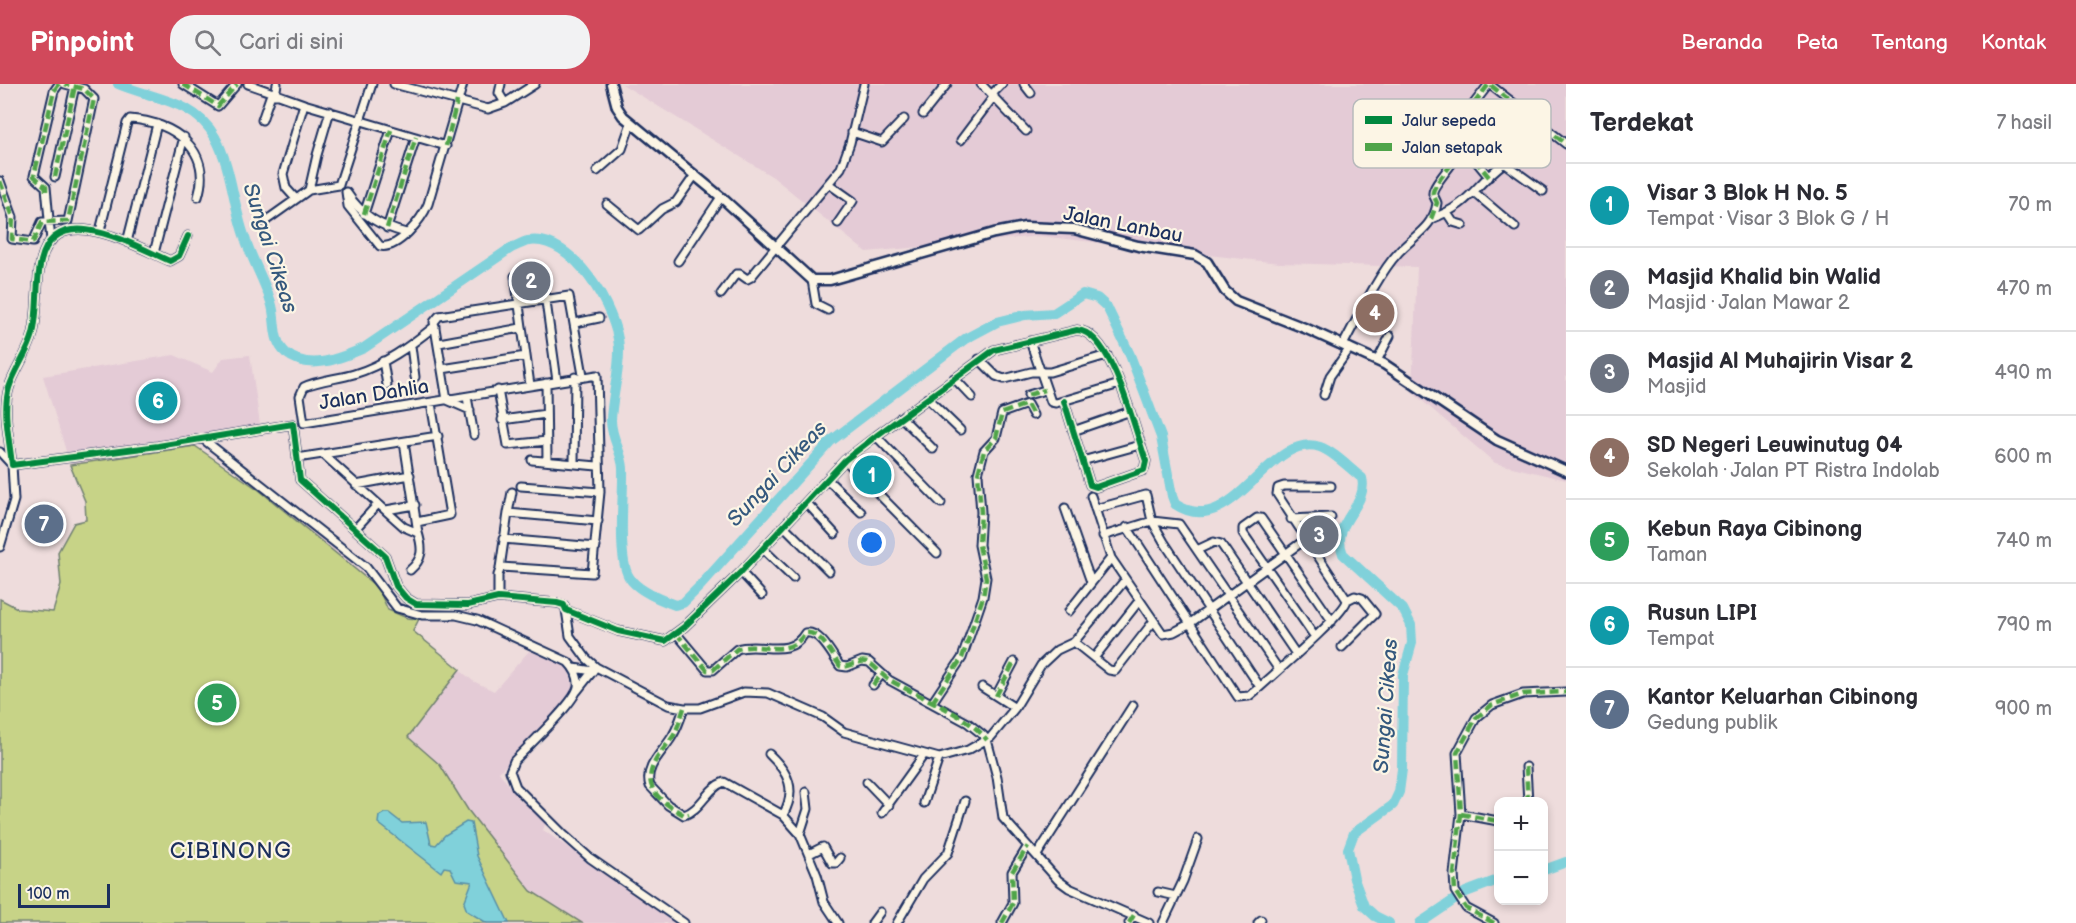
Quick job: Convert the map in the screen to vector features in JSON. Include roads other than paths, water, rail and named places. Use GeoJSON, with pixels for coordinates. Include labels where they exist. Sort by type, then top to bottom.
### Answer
{"type":"FeatureCollection","features":[{"type":"Feature","properties":{"kind":"street"},"geometry":{"type":"LineString","coordinates":[[0,547],[14,500],[9,389],[33,334],[40,264],[51,241],[46,187],[34,176],[54,91],[59,84]]}},
{"type":"Feature","properties":{"kind":"street"},"geometry":{"type":"LineString","coordinates":[[0,181],[13,217],[12,239],[33,242],[39,224],[64,223],[69,219],[94,106],[93,96],[75,86],[65,84]]}},
{"type":"Feature","properties":{"kind":"street"},"geometry":{"type":"LineString","coordinates":[[183,84],[218,106],[237,84]]}},
{"type":"Feature","properties":{"kind":"street"},"geometry":{"type":"LineString","coordinates":[[248,84],[304,104],[446,146]]}},
{"type":"Feature","properties":{"kind":"street"},"geometry":{"type":"LineString","coordinates":[[262,120],[277,84]]}},
{"type":"Feature","properties":{"kind":"street"},"geometry":{"type":"LineString","coordinates":[[339,185],[372,84]]}},
{"type":"Feature","properties":{"kind":"street"},"geometry":{"type":"LineString","coordinates":[[394,84],[488,109],[505,103],[534,84]]}},
{"type":"Feature","properties":{"kind":"street"},"geometry":{"type":"LineString","coordinates":[[346,192],[348,206],[380,246],[393,244],[406,233],[425,213],[463,84]]}},
{"type":"Feature","properties":{"kind":"street"},"geometry":{"type":"LineString","coordinates":[[501,84],[499,93],[505,103]]}},
{"type":"Feature","properties":{"kind":"street"},"geometry":{"type":"LineString","coordinates":[[611,84],[617,107],[631,123],[722,197],[812,280],[816,304],[828,310]]}},
{"type":"Feature","properties":{"kind":"street"},"geometry":{"type":"LineString","coordinates":[[721,294],[736,274],[747,279],[751,277],[829,184],[843,163],[864,84]]}},
{"type":"Feature","properties":{"kind":"street"},"geometry":{"type":"LineString","coordinates":[[923,114],[947,84]]}},
{"type":"Feature","properties":{"kind":"street"},"geometry":{"type":"LineString","coordinates":[[981,84],[1026,131]]}},
{"type":"Feature","properties":{"kind":"street"},"geometry":{"type":"LineString","coordinates":[[961,140],[1002,84]]}},
{"type":"Feature","properties":{"kind":"street"},"geometry":{"type":"LineString","coordinates":[[1024,84],[1031,93]]}},
{"type":"Feature","properties":{"kind":"street"},"geometry":{"type":"LineString","coordinates":[[1476,99],[1489,84],[1508,99]]}},
{"type":"Feature","properties":{"kind":"street"},"geometry":{"type":"LineString","coordinates":[[55,177],[75,86]]}},
{"type":"Feature","properties":{"kind":"street"},"geometry":{"type":"LineString","coordinates":[[296,199],[286,188],[283,174],[304,104]]}},
{"type":"Feature","properties":{"kind":"street"},"geometry":{"type":"LineString","coordinates":[[309,190],[318,149],[330,111]]}},
{"type":"Feature","properties":{"kind":"street"},"geometry":{"type":"LineString","coordinates":[[100,231],[127,123],[132,119],[171,128],[184,137],[196,160],[200,175],[198,197]]}},
{"type":"Feature","properties":{"kind":"street"},"geometry":{"type":"LineString","coordinates":[[852,132],[882,142],[904,119]]}},
{"type":"Feature","properties":{"kind":"street"},"geometry":{"type":"LineString","coordinates":[[597,171],[622,149],[631,123]]}},
{"type":"Feature","properties":{"kind":"street"},"geometry":{"type":"LineString","coordinates":[[127,242],[157,124]]}},
{"type":"Feature","properties":{"kind":"street"},"geometry":{"type":"LineString","coordinates":[[364,214],[391,129]]}},
{"type":"Feature","properties":{"kind":"street"},"geometry":{"type":"LineString","coordinates":[[1551,132],[1566,144]]}},
{"type":"Feature","properties":{"kind":"street"},"geometry":{"type":"LineString","coordinates":[[154,253],[184,137]]}},
{"type":"Feature","properties":{"kind":"street"},"geometry":{"type":"LineString","coordinates":[[387,228],[416,137]]}},
{"type":"Feature","properties":{"kind":"street"},"geometry":{"type":"LineString","coordinates":[[1324,395],[1330,376],[1393,259],[1418,236],[1431,219],[1437,203],[1433,194],[1434,186],[1451,168]]}},
{"type":"Feature","properties":{"kind":"street"},"geometry":{"type":"LineString","coordinates":[[1481,168],[1489,177]]}},
{"type":"Feature","properties":{"kind":"street"},"geometry":{"type":"LineString","coordinates":[[1431,219],[1448,213],[1475,193],[1500,168]]}},
{"type":"Feature","properties":{"kind":"street"},"geometry":{"type":"LineString","coordinates":[[1513,168],[1543,191]]}},
{"type":"Feature","properties":{"kind":"street"},"geometry":{"type":"LineString","coordinates":[[607,204],[639,230],[662,208],[676,202],[695,175]]}},
{"type":"Feature","properties":{"kind":"street"},"geometry":{"type":"LineString","coordinates":[[829,184],[853,201],[838,223]]}},
{"type":"Feature","properties":{"kind":"street"},"geometry":{"type":"LineString","coordinates":[[264,222],[309,190],[339,185]]}},
{"type":"Feature","properties":{"kind":"street"},"geometry":{"type":"LineString","coordinates":[[339,185],[364,214],[387,228],[406,233]]}},
{"type":"Feature","properties":{"kind":"street"},"geometry":{"type":"LineString","coordinates":[[1475,193],[1515,227]]}},
{"type":"Feature","properties":{"kind":"street"},"geometry":{"type":"LineString","coordinates":[[678,261],[722,197]]}},
{"type":"Feature","properties":{"kind":"street"},"geometry":{"type":"LineString","coordinates":[[1448,213],[1453,222],[1463,225]]}},
{"type":"Feature","properties":{"kind":"street","name":"Jalan Lanbau"},"geometry":{"type":"LineString","coordinates":[[812,280],[830,280],[994,232],[1025,227],[1074,230],[1138,246],[1202,258],[1212,268],[1225,291],[1236,301],[1377,361],[1424,389],[1497,440],[1566,471]]}},
{"type":"Feature","properties":{"kind":"street"},"geometry":{"type":"LineString","coordinates":[[51,241],[68,231],[100,231],[173,260],[179,256],[188,236]]}},
{"type":"Feature","properties":{"kind":"street"},"geometry":{"type":"LineString","coordinates":[[515,276],[530,385]]}},
{"type":"Feature","properties":{"kind":"street"},"geometry":{"type":"LineString","coordinates":[[543,280],[557,381]]}},
{"type":"Feature","properties":{"kind":"street"},"geometry":{"type":"LineString","coordinates":[[518,303],[569,296],[575,323],[579,376],[574,464]]}},
{"type":"Feature","properties":{"kind":"street","name":"Jalan Dahlia"},"geometry":{"type":"LineString","coordinates":[[518,303],[439,316],[435,319],[435,326],[411,346],[383,361],[358,373],[304,387],[300,396],[304,423],[467,397],[594,373],[599,378],[597,466]]}},
{"type":"Feature","properties":{"kind":"street"},"geometry":{"type":"LineString","coordinates":[[575,323],[598,318]]}},
{"type":"Feature","properties":{"kind":"street"},"geometry":{"type":"LineString","coordinates":[[435,326],[447,400],[470,410]]}},
{"type":"Feature","properties":{"kind":"street"},"geometry":{"type":"LineString","coordinates":[[439,343],[522,328]]}},
{"type":"Feature","properties":{"kind":"street"},"geometry":{"type":"LineString","coordinates":[[566,610],[618,631],[665,641],[741,572],[845,460],[980,359],[1006,346],[1083,330],[1094,337],[1107,355],[1120,384],[1146,461],[1144,470],[1096,487],[1088,482],[1064,401]]}},
{"type":"Feature","properties":{"kind":"street"},"geometry":{"type":"LineString","coordinates":[[1377,361],[1390,336]]}},
{"type":"Feature","properties":{"kind":"street"},"geometry":{"type":"LineString","coordinates":[[1030,341],[1051,402],[1064,401],[1120,384]]}},
{"type":"Feature","properties":{"kind":"street"},"geometry":{"type":"LineString","coordinates":[[411,346],[415,377]]}},
{"type":"Feature","properties":{"kind":"street"},"geometry":{"type":"LineString","coordinates":[[980,359],[996,376],[1004,379],[1031,372],[1050,372],[1107,355]]}},
{"type":"Feature","properties":{"kind":"street"},"geometry":{"type":"LineString","coordinates":[[442,369],[526,356]]}},
{"type":"Feature","properties":{"kind":"street"},"geometry":{"type":"LineString","coordinates":[[383,361],[387,384]]}},
{"type":"Feature","properties":{"kind":"street"},"geometry":{"type":"LineString","coordinates":[[954,378],[972,397]]}},
{"type":"Feature","properties":{"kind":"street"},"geometry":{"type":"LineString","coordinates":[[546,383],[548,462]]}},
{"type":"Feature","properties":{"kind":"street"},"geometry":{"type":"LineString","coordinates":[[498,390],[508,445],[547,441]]}},
{"type":"Feature","properties":{"kind":"street"},"geometry":{"type":"LineString","coordinates":[[1028,395],[1045,390]]}},
{"type":"Feature","properties":{"kind":"street"},"geometry":{"type":"LineString","coordinates":[[467,397],[474,435]]}},
{"type":"Feature","properties":{"kind":"street"},"geometry":{"type":"LineString","coordinates":[[927,398],[960,430]]}},
{"type":"Feature","properties":{"kind":"street"},"geometry":{"type":"LineString","coordinates":[[417,522],[450,515],[431,403]]}},
{"type":"Feature","properties":{"kind":"street"},"geometry":{"type":"LineString","coordinates":[[932,703],[967,649],[985,588],[979,538],[981,512],[978,474],[982,456],[996,440],[1002,413],[1027,404],[1033,415]]}},
{"type":"Feature","properties":{"kind":"street"},"geometry":{"type":"LineString","coordinates":[[1073,431],[1128,412]]}},
{"type":"Feature","properties":{"kind":"street"},"geometry":{"type":"LineString","coordinates":[[502,420],[546,414]]}},
{"type":"Feature","properties":{"kind":"street"},"geometry":{"type":"LineString","coordinates":[[901,417],[933,449]]}},
{"type":"Feature","properties":{"kind":"street"},"geometry":{"type":"LineString","coordinates":[[12,465],[304,423]]}},
{"type":"Feature","properties":{"kind":"street"},"geometry":{"type":"LineString","coordinates":[[293,424],[300,480],[385,556],[396,586],[406,598],[416,604],[468,605],[498,598],[564,605],[570,636],[594,669]]}},
{"type":"Feature","properties":{"kind":"street"},"geometry":{"type":"LineString","coordinates":[[297,458],[438,436]]}},
{"type":"Feature","properties":{"kind":"street"},"geometry":{"type":"LineString","coordinates":[[876,436],[941,503]]}},
{"type":"Feature","properties":{"kind":"street"},"geometry":{"type":"LineString","coordinates":[[203,439],[366,567],[397,608],[422,615],[456,615],[477,620],[568,662],[574,668],[577,691]]}},
{"type":"Feature","properties":{"kind":"street"},"geometry":{"type":"LineString","coordinates":[[404,442],[421,554],[418,563],[410,570]]}},
{"type":"Feature","properties":{"kind":"street"},"geometry":{"type":"LineString","coordinates":[[1082,461],[1140,445]]}},
{"type":"Feature","properties":{"kind":"street"},"geometry":{"type":"LineString","coordinates":[[0,452],[12,465]]}},
{"type":"Feature","properties":{"kind":"street"},"geometry":{"type":"LineString","coordinates":[[324,455],[404,527],[418,533]]}},
{"type":"Feature","properties":{"kind":"street"},"geometry":{"type":"LineString","coordinates":[[503,568],[592,573],[600,492],[597,466],[532,460]]}},
{"type":"Feature","properties":{"kind":"street"},"geometry":{"type":"LineString","coordinates":[[845,460],[937,553]]}},
{"type":"Feature","properties":{"kind":"street"},"geometry":{"type":"LineString","coordinates":[[357,485],[410,474]]}},
{"type":"Feature","properties":{"kind":"street"},"geometry":{"type":"LineString","coordinates":[[827,478],[861,512]]}},
{"type":"Feature","properties":{"kind":"street"},"geometry":{"type":"LineString","coordinates":[[521,486],[600,492]]}},
{"type":"Feature","properties":{"kind":"street"},"geometry":{"type":"LineString","coordinates":[[1127,527],[1235,694],[1245,698],[1279,670],[1346,606],[1347,600],[1277,496],[1278,488],[1331,486]]}},
{"type":"Feature","properties":{"kind":"street"},"geometry":{"type":"LineString","coordinates":[[498,598],[503,568],[503,539],[512,492]]}},
{"type":"Feature","properties":{"kind":"street"},"geometry":{"type":"LineString","coordinates":[[1095,509],[1144,494],[1152,520],[1208,610],[1260,687]]}},
{"type":"Feature","properties":{"kind":"street"},"geometry":{"type":"LineString","coordinates":[[1091,496],[1111,558],[1160,632],[1166,634],[1188,624],[1306,539]]}},
{"type":"Feature","properties":{"kind":"street"},"geometry":{"type":"LineString","coordinates":[[806,502],[835,534]]}},
{"type":"Feature","properties":{"kind":"street"},"geometry":{"type":"LineString","coordinates":[[355,529],[378,504]]}},
{"type":"Feature","properties":{"kind":"street"},"geometry":{"type":"LineString","coordinates":[[386,510],[415,505]]}},
{"type":"Feature","properties":{"kind":"street"},"geometry":{"type":"LineString","coordinates":[[1065,508],[1091,582]]}},
{"type":"Feature","properties":{"kind":"street"},"geometry":{"type":"LineString","coordinates":[[508,513],[598,521]]}},
{"type":"Feature","properties":{"kind":"street"},"geometry":{"type":"LineString","coordinates":[[1291,519],[1331,517]]}},
{"type":"Feature","properties":{"kind":"street"},"geometry":{"type":"LineString","coordinates":[[1315,637],[1266,567],[1243,528],[1257,518],[1262,519],[1332,621]]}},
{"type":"Feature","properties":{"kind":"street"},"geometry":{"type":"LineString","coordinates":[[1103,536],[1152,520],[1179,524],[1279,670]]}},
{"type":"Feature","properties":{"kind":"street"},"geometry":{"type":"LineString","coordinates":[[784,525],[829,571]]}},
{"type":"Feature","properties":{"kind":"street"},"geometry":{"type":"LineString","coordinates":[[503,539],[596,547]]}},
{"type":"Feature","properties":{"kind":"street"},"geometry":{"type":"LineString","coordinates":[[1197,550],[1219,542],[1296,654]]}},
{"type":"Feature","properties":{"kind":"street"},"geometry":{"type":"LineString","coordinates":[[763,549],[793,578]]}},
{"type":"Feature","properties":{"kind":"street"},"geometry":{"type":"LineString","coordinates":[[1069,611],[1111,558]]}},
{"type":"Feature","properties":{"kind":"street"},"geometry":{"type":"LineString","coordinates":[[741,572],[762,595]]}},
{"type":"Feature","properties":{"kind":"street"},"geometry":{"type":"LineString","coordinates":[[574,668],[594,669],[668,705],[684,708],[700,708],[744,692],[768,693],[823,717],[844,732],[923,756],[939,758],[968,750],[987,740],[1015,708],[1041,665],[1057,650],[1074,642],[1125,580]]}},
{"type":"Feature","properties":{"kind":"street"},"geometry":{"type":"LineString","coordinates":[[1342,646],[1375,614],[1362,598],[1355,596],[1347,600]]}},
{"type":"Feature","properties":{"kind":"street"},"geometry":{"type":"LineString","coordinates":[[1094,658],[1139,601]]}},
{"type":"Feature","properties":{"kind":"street"},"geometry":{"type":"LineString","coordinates":[[1074,642],[1109,670],[1115,671],[1153,622]]}},
{"type":"Feature","properties":{"kind":"street"},"geometry":{"type":"LineString","coordinates":[[676,633],[708,669],[716,669],[737,649],[787,648],[797,644],[805,633],[809,632],[817,635],[840,666],[847,667],[866,661],[881,675],[976,729],[987,740],[997,777],[1003,818],[1063,884],[1149,923]]}},
{"type":"Feature","properties":{"kind":"street"},"geometry":{"type":"LineString","coordinates":[[996,696],[1014,662]]}},
{"type":"Feature","properties":{"kind":"street"},"geometry":{"type":"LineString","coordinates":[[594,669],[562,711],[514,761],[510,771],[511,778],[521,792],[590,858],[684,923]]}},
{"type":"Feature","properties":{"kind":"street"},"geometry":{"type":"LineString","coordinates":[[873,685],[881,675]]}},
{"type":"Feature","properties":{"kind":"street"},"geometry":{"type":"LineString","coordinates":[[982,687],[1015,708]]}},
{"type":"Feature","properties":{"kind":"street"},"geometry":{"type":"LineString","coordinates":[[1494,923],[1466,908],[1455,891],[1454,874],[1461,814],[1456,760],[1476,718],[1492,705],[1504,699],[1541,692],[1566,692]]}},
{"type":"Feature","properties":{"kind":"street"},"geometry":{"type":"LineString","coordinates":[[1037,855],[1133,705]]}},
{"type":"Feature","properties":{"kind":"street"},"geometry":{"type":"LineString","coordinates":[[684,708],[673,737],[655,760],[648,781],[668,805],[684,815],[689,814],[714,787],[724,782],[783,815],[800,834],[809,854],[824,902],[838,923]]}},
{"type":"Feature","properties":{"kind":"street"},"geometry":{"type":"LineString","coordinates":[[769,754],[785,771],[791,788],[791,798],[783,815]]}},
{"type":"Feature","properties":{"kind":"street"},"geometry":{"type":"LineString","coordinates":[[882,813],[923,756]]}},
{"type":"Feature","properties":{"kind":"street"},"geometry":{"type":"LineString","coordinates":[[924,803],[939,758]]}},
{"type":"Feature","properties":{"kind":"street"},"geometry":{"type":"LineString","coordinates":[[1526,767],[1528,797]]}},
{"type":"Feature","properties":{"kind":"street"},"geometry":{"type":"LineString","coordinates":[[867,782],[889,805]]}},
{"type":"Feature","properties":{"kind":"street"},"geometry":{"type":"LineString","coordinates":[[800,834],[807,808],[806,792]]}},
{"type":"Feature","properties":{"kind":"street"},"geometry":{"type":"LineString","coordinates":[[897,923],[923,879],[948,853],[965,801]]}},
{"type":"Feature","properties":{"kind":"street"},"geometry":{"type":"LineString","coordinates":[[1461,814],[1494,820]]}},
{"type":"Feature","properties":{"kind":"street"},"geometry":{"type":"LineString","coordinates":[[1163,923],[1198,839]]}},
{"type":"Feature","properties":{"kind":"street"},"geometry":{"type":"LineString","coordinates":[[1002,923],[1013,903],[1012,872],[1028,846]]}},
{"type":"Feature","properties":{"kind":"street"},"geometry":{"type":"LineString","coordinates":[[809,854],[823,847],[832,863],[836,863],[840,858]]}},
{"type":"Feature","properties":{"kind":"street"},"geometry":{"type":"LineString","coordinates":[[1158,892],[1176,896]]}},
{"type":"Feature","properties":{"kind":"street"},"geometry":{"type":"LineString","coordinates":[[873,923],[880,912]]}},
{"type":"Feature","properties":{"kind":"street"},"geometry":{"type":"LineString","coordinates":[[1129,923],[1134,915]]}},
{"type":"Feature","properties":{"kind":"water"},"geometry":{"type":"Polygon","coordinates":[[[389,813],[402,823],[426,822],[431,844],[436,845],[445,835],[466,822],[471,823],[477,856],[509,923],[487,923],[467,911],[464,903],[472,882],[456,880],[450,868],[444,867],[441,872],[378,823],[379,816],[389,813]]]}},
{"type":"Feature","properties":{"kind":"waterway","name":"Sungai Cikeas"},"geometry":{"type":"LineString","coordinates":[[118,84],[185,108],[207,125],[215,137],[229,174],[245,238],[271,302],[278,342],[281,348],[295,359],[305,362],[325,361],[364,348],[511,248],[528,241],[545,242],[561,249],[576,262],[590,278],[601,296],[610,314],[619,347],[611,420],[623,468],[622,541],[625,568],[633,582],[643,590],[675,605],[683,603],[701,585],[831,441],[965,339],[997,322],[1025,315],[1054,313],[1083,294],[1097,298],[1107,307],[1130,355],[1161,437],[1175,504],[1196,512],[1215,509],[1233,499],[1284,454],[1302,446],[1325,449],[1362,478],[1363,488],[1360,498],[1341,533],[1340,543],[1343,554],[1403,609],[1411,625],[1412,643],[1403,675],[1402,769],[1399,792],[1393,805],[1354,833],[1348,849],[1354,879],[1364,906],[1375,916],[1389,923]]}},
{"type":"Feature","properties":{"kind":"waterway","name":"Sungai Cikeas"},"geometry":{"type":"LineString","coordinates":[[1548,869],[1566,862]]}},
{"type":"Feature","properties":{"kind":"waterway","name":"Sungai Cikeas"},"geometry":{"type":"LineString","coordinates":[[1420,923],[1466,892],[1494,882]]}},
{"type":"Feature","properties":{"kind":"place","name":"Masjid Khalid bin Walid"},"geometry":{"type":"Point","coordinates":[531,281]}},
{"type":"Feature","properties":{"kind":"place","name":"SD Negeri Leuwinutug 04"},"geometry":{"type":"Point","coordinates":[1375,313]}},
{"type":"Feature","properties":{"kind":"place","name":"Rusun LIPI"},"geometry":{"type":"Point","coordinates":[158,401]}},
{"type":"Feature","properties":{"kind":"place","name":"Visar 3 Blok H No. 5"},"geometry":{"type":"Point","coordinates":[872,475]}},
{"type":"Feature","properties":{"kind":"place","name":"Kantor Keluarhan Cibinong"},"geometry":{"type":"Point","coordinates":[44,524]}},
{"type":"Feature","properties":{"kind":"place","name":"Masjid Al Muhajirin Visar 2"},"geometry":{"type":"Point","coordinates":[1319,535]}},
{"type":"Feature","properties":{"kind":"place","name":"Kebun Raya Cibinong"},"geometry":{"type":"Point","coordinates":[217,703]}},
{"type":"Feature","properties":{"kind":"district","name":"CIBINONG"},"geometry":{"type":"Point","coordinates":[231,851]}}]}
